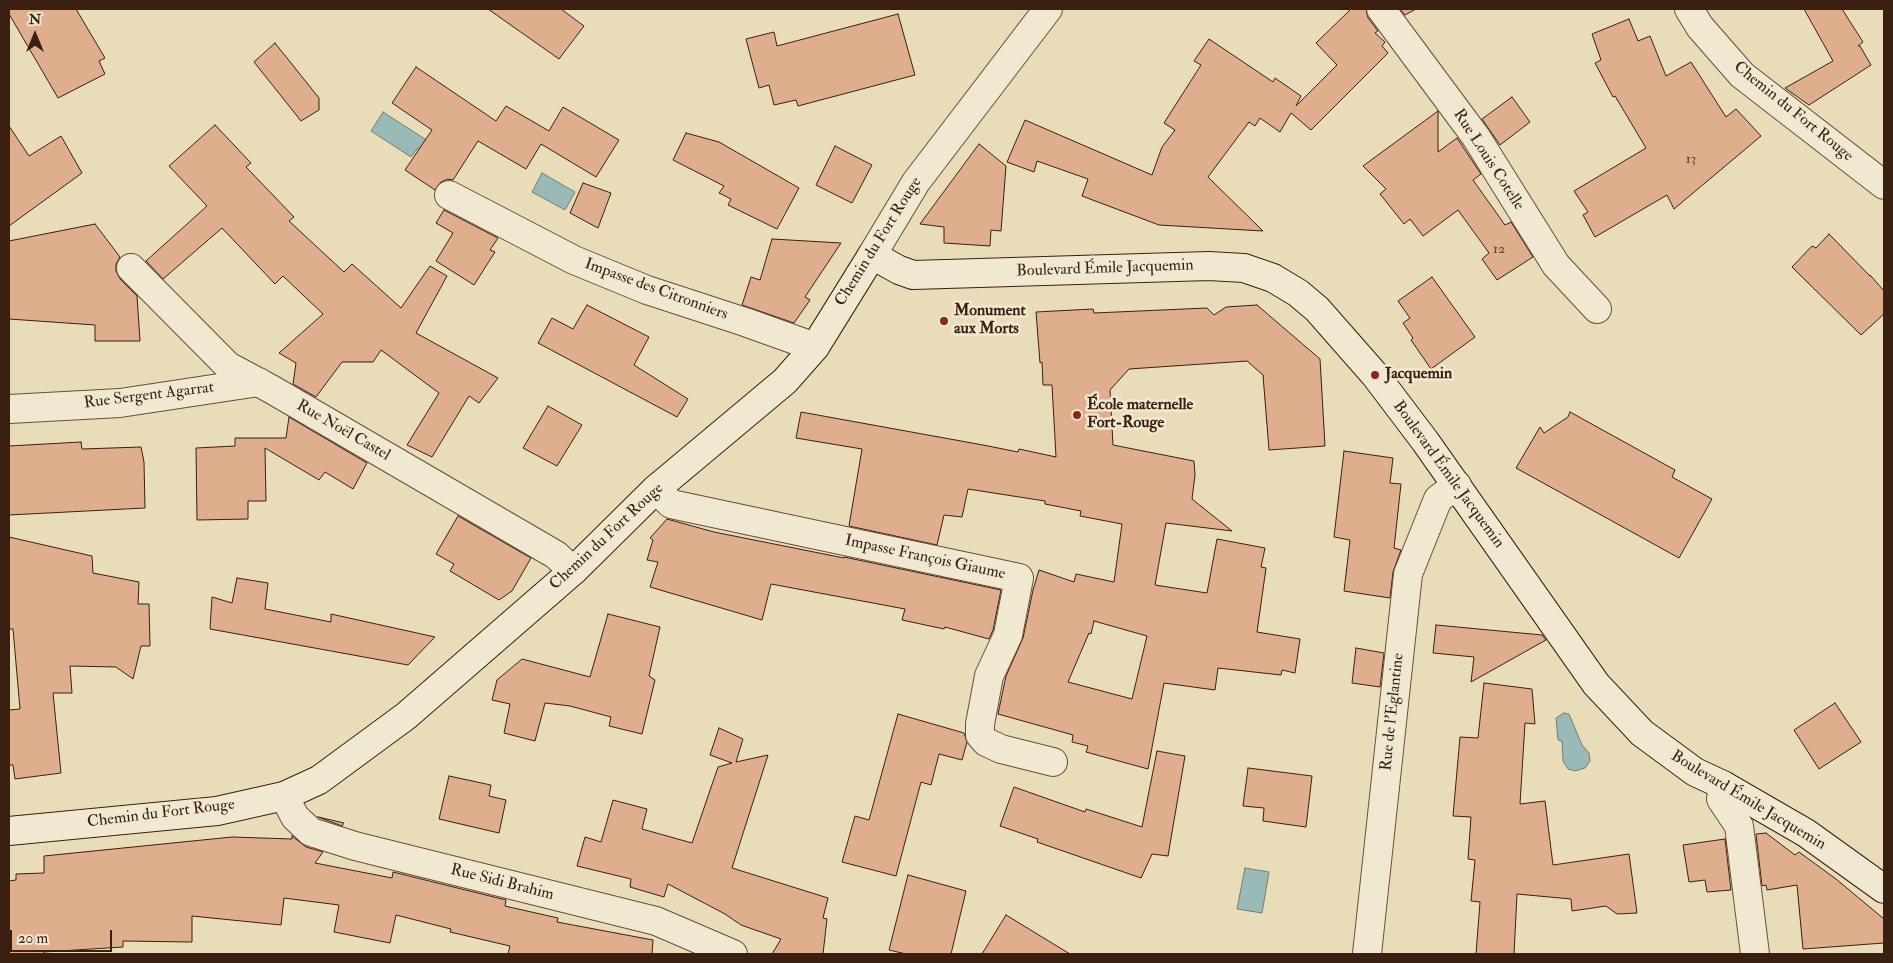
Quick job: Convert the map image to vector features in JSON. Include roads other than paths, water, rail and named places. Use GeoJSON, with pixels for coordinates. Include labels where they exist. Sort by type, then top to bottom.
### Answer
{"type":"FeatureCollection","features":[{"type":"Feature","properties":{"kind":"street","name":"Chemin du Fort Rouge"},"geometry":{"type":"LineString","coordinates":[[9,831],[216,811],[284,796],[319,780],[406,716],[573,571],[656,489],[785,381],[815,347],[916,182],[1048,9]]}},
{"type":"Feature","properties":{"kind":"street","name":"Rue Louis Cotelle"},"geometry":{"type":"LineString","coordinates":[[1381,9],[1476,137],[1556,265],[1597,309]]}},
{"type":"Feature","properties":{"kind":"street","name":"Chemin du Fort Rouge"},"geometry":{"type":"LineString","coordinates":[[1689,9],[1700,27],[1742,75],[1884,185]]}},
{"type":"Feature","properties":{"kind":"street","name":"Impasse des Citronniers"},"geometry":{"type":"LineString","coordinates":[[449,194],[574,260],[647,290],[815,347]]}},
{"type":"Feature","properties":{"kind":"street","name":"Boulevard Émile Jacquemin"},"geometry":{"type":"LineString","coordinates":[[872,255],[899,270],[913,275],[1209,266],[1244,268],[1273,278],[1298,293],[1317,309],[1375,375],[1457,485],[1596,684],[1642,733],[1695,772],[1723,785],[1806,834],[1884,889]]}},
{"type":"Feature","properties":{"kind":"street","name":"Rue Noël Castel"},"geometry":{"type":"LineString","coordinates":[[131,268],[228,366],[259,382],[556,555],[573,571]]}},
{"type":"Feature","properties":{"kind":"street","name":"Rue Sergent Agarrat"},"geometry":{"type":"LineString","coordinates":[[9,409],[120,403],[259,382]]}},
{"type":"Feature","properties":{"kind":"street","name":"Rue de l'Eglantine"},"geometry":{"type":"LineString","coordinates":[[1367,954],[1408,574],[1438,499],[1457,485]]}},
{"type":"Feature","properties":{"kind":"street","name":"Impasse François Giaume"},"geometry":{"type":"LineString","coordinates":[[656,489],[671,504],[1019,578],[1008,635],[989,676],[980,724],[980,735],[986,742],[1001,749],[1053,762]]}},
{"type":"Feature","properties":{"kind":"street"},"geometry":{"type":"LineString","coordinates":[[1723,785],[1721,798],[1728,812],[1739,826],[1755,954]]}},
{"type":"Feature","properties":{"kind":"street","name":"Rue Sidi Brahim"},"geometry":{"type":"LineString","coordinates":[[284,796],[295,817],[311,832],[355,846],[656,921],[733,954]]}},
{"type":"Feature","properties":{"kind":"water"},"geometry":{"type":"Polygon","coordinates":[[[383,112],[428,141],[424,148],[418,148],[411,157],[371,131],[383,112]]]}},
{"type":"Feature","properties":{"kind":"water"},"geometry":{"type":"Polygon","coordinates":[[[542,173],[575,192],[565,210],[532,192],[542,173]]]}},
{"type":"Feature","properties":{"kind":"water"},"geometry":{"type":"Polygon","coordinates":[[[1564,713],[1569,714],[1582,745],[1589,753],[1590,761],[1585,768],[1575,771],[1568,769],[1563,761],[1562,741],[1558,740],[1556,718],[1564,713]]]}},
{"type":"Feature","properties":{"kind":"water"},"geometry":{"type":"Polygon","coordinates":[[[1245,868],[1269,872],[1262,913],[1237,909],[1245,868]]]}},
{"type":"Feature","properties":{"kind":"place","name":"Monument aux Morts"},"geometry":{"type":"Point","coordinates":[944,321]}},
{"type":"Feature","properties":{"kind":"place","name":"Jacquemin"},"geometry":{"type":"Point","coordinates":[1375,375]}},
{"type":"Feature","properties":{"kind":"place","name":"École maternelle Fort-Rouge"},"geometry":{"type":"Point","coordinates":[1077,415]}}]}
